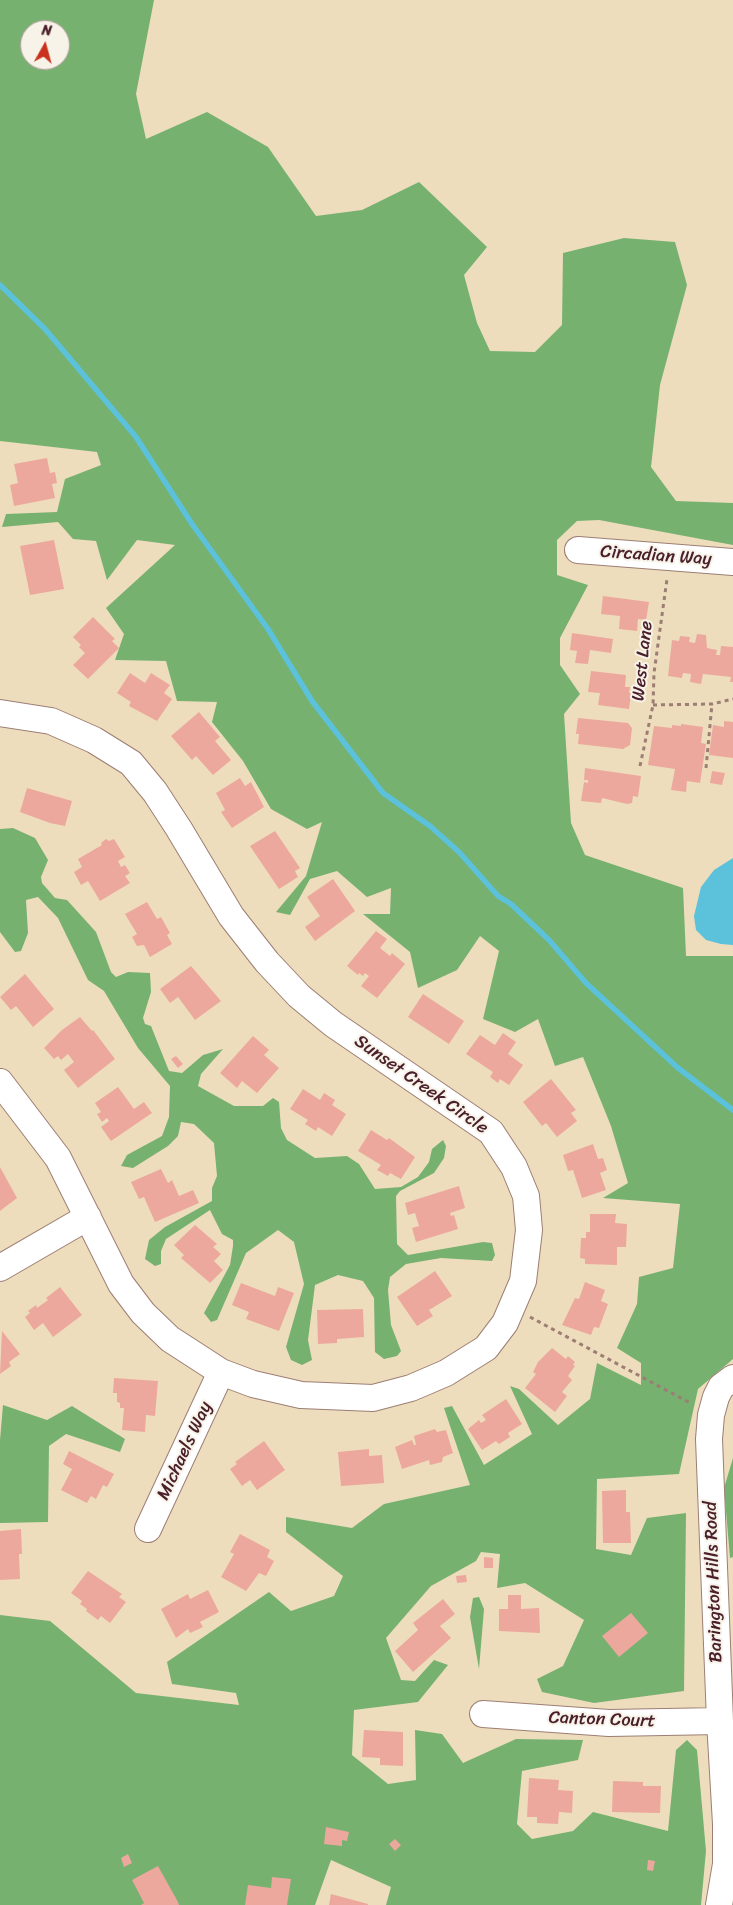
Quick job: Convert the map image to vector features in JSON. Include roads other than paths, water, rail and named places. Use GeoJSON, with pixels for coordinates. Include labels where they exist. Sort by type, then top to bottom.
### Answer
{"type":"FeatureCollection","features":[{"type":"Feature","properties":{"kind":"street","name":"Circadian Way"},"geometry":{"type":"LineString","coordinates":[[578,550],[733,562]]}},
{"type":"Feature","properties":{"kind":"street","name":"Sunset Creek Circle"},"geometry":{"type":"LineString","coordinates":[[0,713],[51,721],[94,740],[131,763],[160,799],[231,916],[267,962],[299,996],[333,1024],[491,1132],[514,1167],[526,1196],[529,1230],[524,1272],[512,1308],[505,1323],[486,1348],[446,1373],[411,1388],[373,1398],[334,1398],[301,1395],[253,1384],[221,1372],[170,1339],[143,1312],[121,1284],[58,1158],[0,1082]]}},
{"type":"Feature","properties":{"kind":"street"},"geometry":{"type":"LineString","coordinates":[[0,1268],[88,1217]]}},
{"type":"Feature","properties":{"kind":"street","name":"Michaels Way"},"geometry":{"type":"LineString","coordinates":[[148,1529],[221,1372]]}},
{"type":"Feature","properties":{"kind":"street","name":"Barington Hills Road"},"geometry":{"type":"LineString","coordinates":[[719,1905],[726,1864],[726,1824],[720,1721],[724,1583],[710,1426],[716,1397],[721,1387],[733,1378]]}},
{"type":"Feature","properties":{"kind":"street","name":"Canton Court"},"geometry":{"type":"LineString","coordinates":[[484,1714],[609,1723],[720,1721]]}},
{"type":"Feature","properties":{"kind":"water"},"geometry":{"type":"Polygon","coordinates":[[[733,858],[733,945],[706,940],[696,930],[694,916],[701,887],[714,870],[733,858]]]}},
{"type":"Feature","properties":{"kind":"waterway"},"geometry":{"type":"LineString","coordinates":[[0,285],[45,329],[136,437],[192,524],[268,629],[312,701],[383,793],[430,826],[459,852],[498,896],[511,904],[549,940],[586,983],[678,1068],[733,1110]]}}]}
